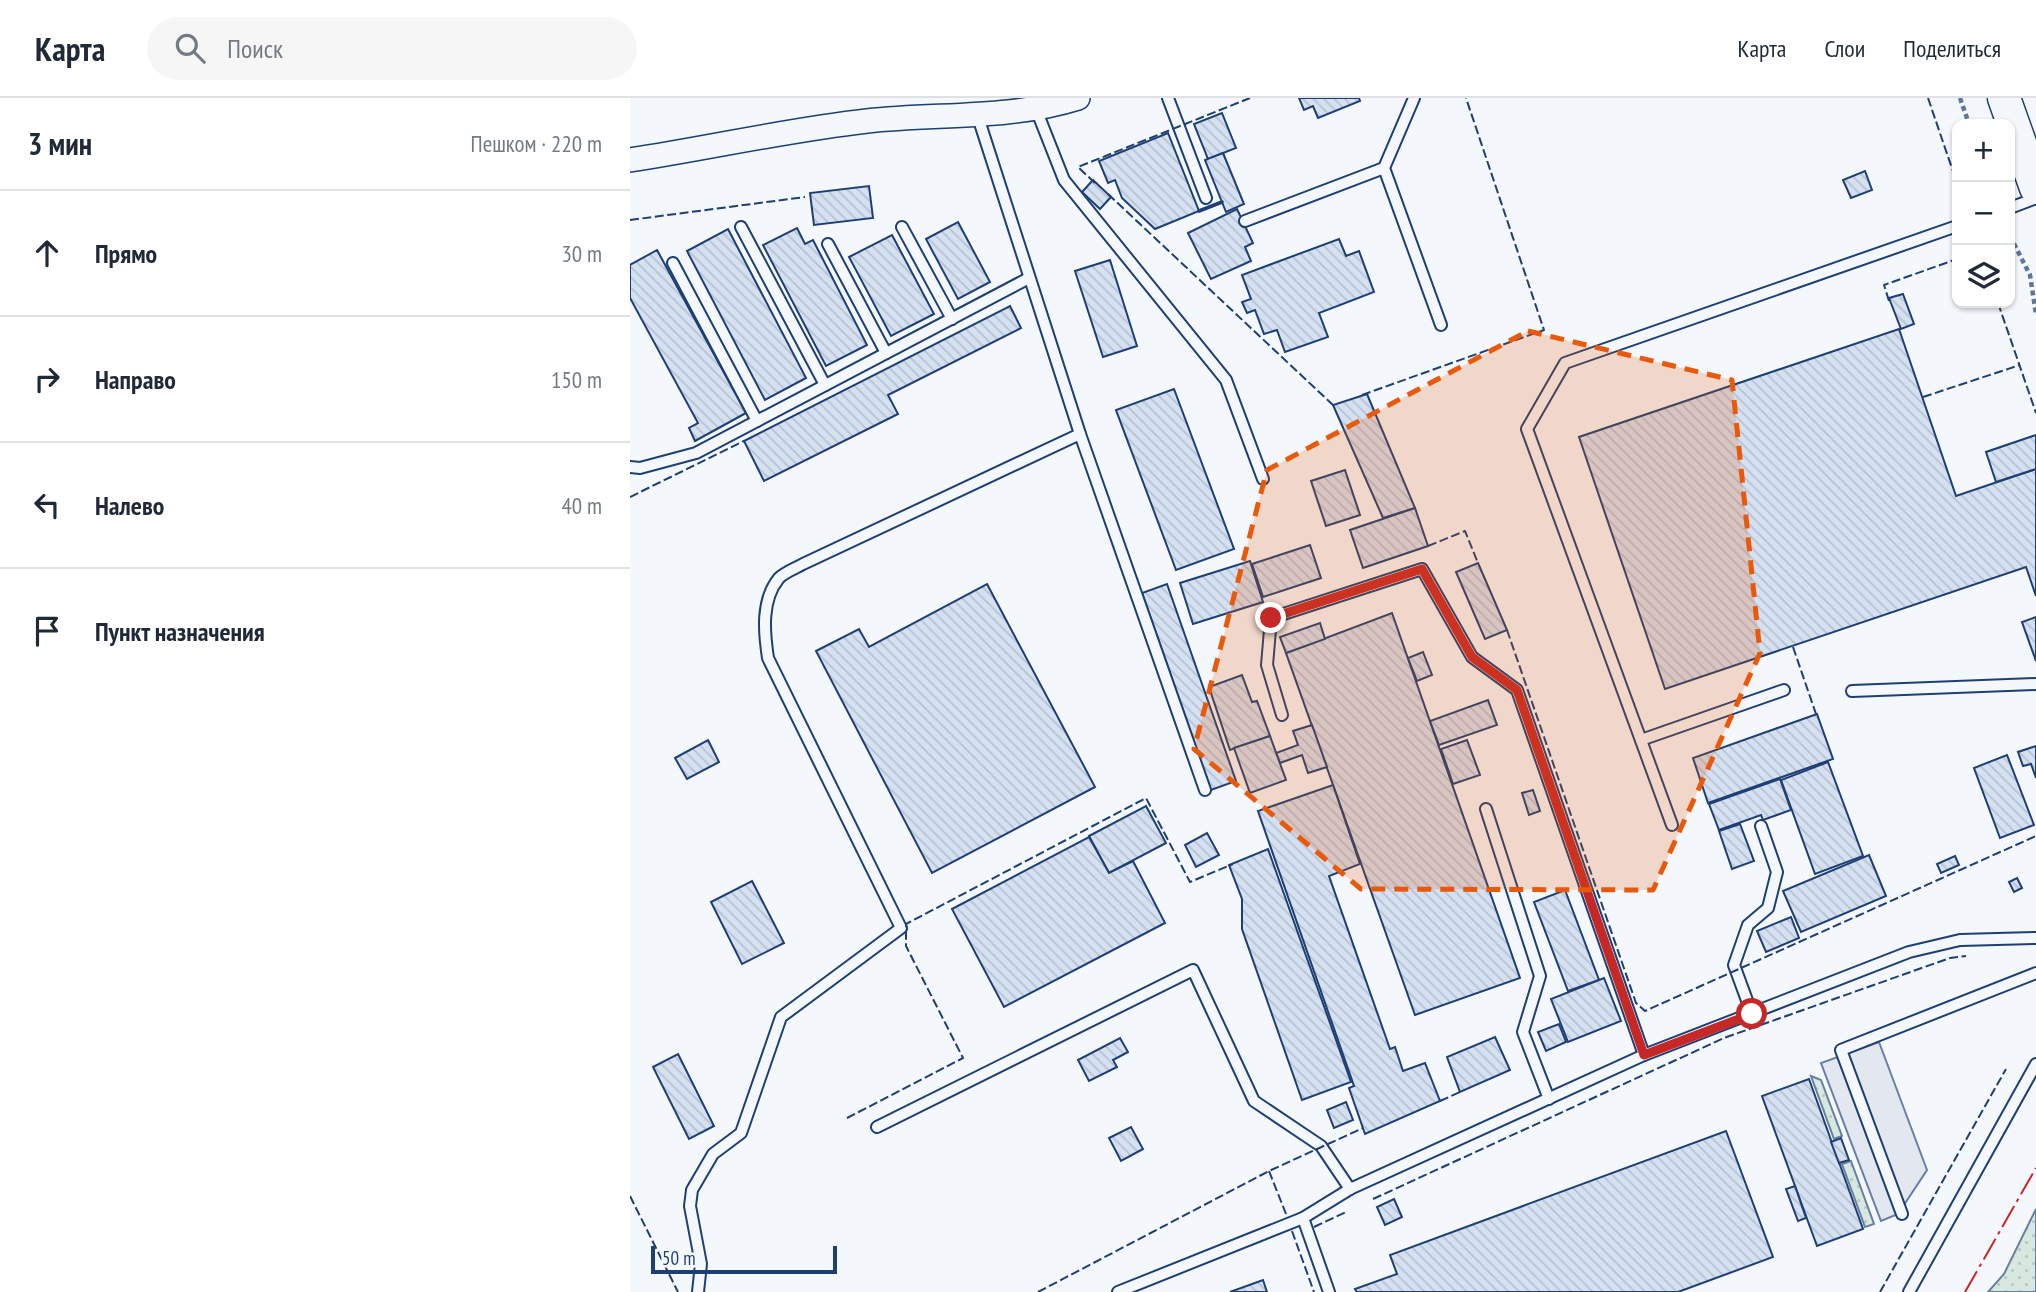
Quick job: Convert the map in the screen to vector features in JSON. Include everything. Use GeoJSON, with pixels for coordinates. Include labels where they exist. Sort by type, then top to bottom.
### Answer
{"type":"FeatureCollection","features":[{"type":"Feature","properties":{"kind":"main road"},"geometry":{"type":"LineString","coordinates":[[2007,99],[2036,188]]}},
{"type":"Feature","properties":{"kind":"street"},"geometry":{"type":"LineString","coordinates":[[630,160],[869,121],[978,117],[1036,109],[1078,98]]}},
{"type":"Feature","properties":{"kind":"lane"},"geometry":{"type":"LineString","coordinates":[[1168,98],[1206,198]]}},
{"type":"Feature","properties":{"kind":"lane"},"geometry":{"type":"LineString","coordinates":[[1414,98],[1384,168],[1441,325]]}},
{"type":"Feature","properties":{"kind":"lane"},"geometry":{"type":"LineString","coordinates":[[1036,109],[1064,180],[1226,380],[1263,479]]}},
{"type":"Feature","properties":{"kind":"lane"},"geometry":{"type":"LineString","coordinates":[[978,117],[1080,434],[1205,790]]}},
{"type":"Feature","properties":{"kind":"lane"},"geometry":{"type":"LineString","coordinates":[[1245,221],[1384,168]]}},
{"type":"Feature","properties":{"kind":"lane"},"geometry":{"type":"LineString","coordinates":[[2015,206],[2036,198]]}},
{"type":"Feature","properties":{"kind":"lane"},"geometry":{"type":"LineString","coordinates":[[741,227],[825,385]]}},
{"type":"Feature","properties":{"kind":"lane"},"geometry":{"type":"LineString","coordinates":[[902,227],[951,319]]}},
{"type":"Feature","properties":{"kind":"lane"},"geometry":{"type":"LineString","coordinates":[[1672,825],[1527,429],[1565,363],[1952,228]]}},
{"type":"Feature","properties":{"kind":"lane"},"geometry":{"type":"LineString","coordinates":[[828,244],[886,353]]}},
{"type":"Feature","properties":{"kind":"lane"},"geometry":{"type":"LineString","coordinates":[[673,263],[757,421]]}},
{"type":"Feature","properties":{"kind":"lane"},"geometry":{"type":"LineString","coordinates":[[630,467],[640,468],[696,453],[1029,278]]}},
{"type":"Feature","properties":{"kind":"lane"},"geometry":{"type":"LineString","coordinates":[[698,1292],[701,1264],[690,1206],[692,1190],[713,1154],[741,1133],[781,1017],[901,928],[768,658],[763,629],[768,601],[780,578],[803,564],[1080,434]]}},
{"type":"Feature","properties":{"kind":"lane"},"geometry":{"type":"LineString","coordinates":[[1282,715],[1267,666],[1271,618],[1422,569],[1472,657],[1517,690],[1644,1055]]}},
{"type":"Feature","properties":{"kind":"lane"},"geometry":{"type":"LineString","coordinates":[[1852,691],[2036,684]]}},
{"type":"Feature","properties":{"kind":"lane"},"geometry":{"type":"LineString","coordinates":[[1641,740],[1784,690]]}},
{"type":"Feature","properties":{"kind":"lane"},"geometry":{"type":"LineString","coordinates":[[1486,809],[1540,976],[1523,1032],[1549,1099]]}},
{"type":"Feature","properties":{"kind":"lane"},"geometry":{"type":"LineString","coordinates":[[1752,1014],[1734,965],[1748,925],[1768,908],[1777,872],[1761,827]]}},
{"type":"Feature","properties":{"kind":"lane"},"geometry":{"type":"LineString","coordinates":[[1118,1292],[1303,1218],[1350,1189],[1644,1055],[1909,952],[1960,940],[2036,938]]}},
{"type":"Feature","properties":{"kind":"lane"},"geometry":{"type":"LineString","coordinates":[[877,1127],[1193,970],[1254,1101],[1321,1146],[1350,1189]]}},
{"type":"Feature","properties":{"kind":"lane"},"geometry":{"type":"LineString","coordinates":[[1902,1214],[1841,1050],[2036,973]]}},
{"type":"Feature","properties":{"kind":"lane"},"geometry":{"type":"LineString","coordinates":[[1909,1292],[2036,1065]]}},
{"type":"Feature","properties":{"kind":"lane"},"geometry":{"type":"LineString","coordinates":[[1303,1218],[1329,1292]]}},
{"type":"Feature","properties":{"kind":"path"},"geometry":{"type":"LineString","coordinates":[[1960,98],[1967,119]]}},
{"type":"Feature","properties":{"kind":"path"},"geometry":{"type":"LineString","coordinates":[[2015,245],[2030,275],[2036,314]]}},
{"type":"Feature","properties":{"kind":"highlighted area"},"geometry":{"type":"Polygon","coordinates":[[[1528,331],[1732,380],[1760,653],[1653,890],[1361,889],[1194,749],[1267,470],[1528,331]]]}},
{"type":"Feature","properties":{"kind":"shaded area"},"geometry":{"type":"Polygon","coordinates":[[[1879,1042],[1927,1170],[1898,1214],[1881,1221],[1821,1063],[1879,1042]]]}},
{"type":"Feature","properties":{"kind":"shaded area"},"geometry":{"type":"Polygon","coordinates":[[[1811,1076],[1821,1080],[1842,1136],[1834,1139],[1811,1076]]]}},
{"type":"Feature","properties":{"kind":"shaded area"},"geometry":{"type":"Polygon","coordinates":[[[1851,1161],[1874,1224],[1865,1227],[1842,1164],[1851,1161]]]}},
{"type":"Feature","properties":{"kind":"shaded area"},"geometry":{"type":"Polygon","coordinates":[[[2036,1209],[2036,1292],[1988,1292],[2004,1274],[2036,1209]]]}},
{"type":"Feature","properties":{"kind":"building"},"geometry":{"type":"Polygon","coordinates":[[[1299,98],[1359,98],[1360,101],[1318,118],[1313,106],[1304,110],[1299,98]]]}},
{"type":"Feature","properties":{"kind":"building"},"geometry":{"type":"Polygon","coordinates":[[[1222,113],[1236,148],[1208,159],[1194,124],[1222,113]]]}},
{"type":"Feature","properties":{"kind":"building"},"geometry":{"type":"Polygon","coordinates":[[[1168,133],[1199,211],[1155,229],[1122,198],[1115,180],[1108,183],[1099,161],[1168,133]]]}},
{"type":"Feature","properties":{"kind":"building"},"geometry":{"type":"Polygon","coordinates":[[[1223,153],[1244,204],[1226,212],[1205,160],[1223,153]]]}},
{"type":"Feature","properties":{"kind":"building"},"geometry":{"type":"Polygon","coordinates":[[[1865,171],[1872,190],[1851,198],[1843,180],[1865,171]]]}},
{"type":"Feature","properties":{"kind":"building"},"geometry":{"type":"Polygon","coordinates":[[[1093,180],[1111,197],[1100,209],[1082,192],[1093,180]]]}},
{"type":"Feature","properties":{"kind":"building"},"geometry":{"type":"Polygon","coordinates":[[[869,186],[873,218],[814,225],[810,193],[869,186]]]}},
{"type":"Feature","properties":{"kind":"building"},"geometry":{"type":"Polygon","coordinates":[[[1237,209],[1253,243],[1245,247],[1251,261],[1211,279],[1188,233],[1237,209]]]}},
{"type":"Feature","properties":{"kind":"building"},"geometry":{"type":"Polygon","coordinates":[[[958,222],[990,282],[958,299],[926,239],[958,222]]]}},
{"type":"Feature","properties":{"kind":"building"},"geometry":{"type":"Polygon","coordinates":[[[797,228],[805,244],[813,240],[867,345],[826,366],[763,245],[797,228]]]}},
{"type":"Feature","properties":{"kind":"building"},"geometry":{"type":"Polygon","coordinates":[[[728,229],[806,378],[765,400],[687,251],[728,229]]]}},
{"type":"Feature","properties":{"kind":"building"},"geometry":{"type":"Polygon","coordinates":[[[892,235],[934,314],[891,336],[849,257],[892,235]]]}},
{"type":"Feature","properties":{"kind":"building"},"geometry":{"type":"Polygon","coordinates":[[[1339,239],[1346,256],[1359,251],[1374,292],[1319,313],[1328,337],[1285,352],[1277,330],[1264,334],[1255,310],[1247,313],[1242,302],[1251,299],[1242,275],[1339,239]]]}},
{"type":"Feature","properties":{"kind":"building"},"geometry":{"type":"Polygon","coordinates":[[[657,250],[746,413],[695,441],[689,428],[698,423],[630,298],[630,265],[657,250]]]}},
{"type":"Feature","properties":{"kind":"building"},"geometry":{"type":"Polygon","coordinates":[[[1110,260],[1137,346],[1103,357],[1075,271],[1110,260]]]}},
{"type":"Feature","properties":{"kind":"building"},"geometry":{"type":"Polygon","coordinates":[[[1903,294],[1914,324],[1901,329],[1889,298],[1903,294]]]}},
{"type":"Feature","properties":{"kind":"building"},"geometry":{"type":"Polygon","coordinates":[[[1010,306],[1021,328],[888,395],[898,414],[764,481],[744,441],[1010,306]]]}},
{"type":"Feature","properties":{"kind":"building"},"geometry":{"type":"Polygon","coordinates":[[[1899,329],[1956,496],[2036,469],[2036,596],[2026,567],[1665,689],[1579,437],[1899,329]]]}},
{"type":"Feature","properties":{"kind":"building"},"geometry":{"type":"Polygon","coordinates":[[[1174,389],[1234,549],[1176,570],[1116,410],[1174,389]]]}},
{"type":"Feature","properties":{"kind":"building"},"geometry":{"type":"Polygon","coordinates":[[[1367,394],[1415,508],[1383,518],[1333,405],[1367,394]]]}},
{"type":"Feature","properties":{"kind":"building"},"geometry":{"type":"Polygon","coordinates":[[[2036,435],[2036,469],[1996,482],[1986,452],[2036,435]]]}},
{"type":"Feature","properties":{"kind":"building"},"geometry":{"type":"Polygon","coordinates":[[[1345,470],[1360,515],[1326,526],[1311,481],[1345,470]]]}},
{"type":"Feature","properties":{"kind":"building"},"geometry":{"type":"Polygon","coordinates":[[[1415,508],[1428,546],[1363,568],[1350,530],[1415,508]]]}},
{"type":"Feature","properties":{"kind":"building"},"geometry":{"type":"Polygon","coordinates":[[[1310,545],[1321,578],[1263,597],[1252,564],[1310,545]]]}},
{"type":"Feature","properties":{"kind":"building"},"geometry":{"type":"Polygon","coordinates":[[[1250,561],[1263,602],[1193,624],[1180,583],[1250,561]]]}},
{"type":"Feature","properties":{"kind":"building"},"geometry":{"type":"Polygon","coordinates":[[[1478,563],[1507,630],[1485,639],[1456,572],[1478,563]]]}},
{"type":"Feature","properties":{"kind":"building"},"geometry":{"type":"Polygon","coordinates":[[[987,584],[1095,787],[932,873],[816,651],[859,629],[869,647],[987,584]]]}},
{"type":"Feature","properties":{"kind":"building"},"geometry":{"type":"Polygon","coordinates":[[[1167,584],[1236,781],[1211,790],[1142,593],[1167,584]]]}},
{"type":"Feature","properties":{"kind":"building"},"geometry":{"type":"Polygon","coordinates":[[[1392,613],[1520,978],[1415,1015],[1286,653],[1392,613]]]}},
{"type":"Feature","properties":{"kind":"building"},"geometry":{"type":"Polygon","coordinates":[[[2036,617],[2036,661],[2022,622],[2036,617]]]}},
{"type":"Feature","properties":{"kind":"building"},"geometry":{"type":"Polygon","coordinates":[[[1320,623],[1325,639],[1286,653],[1280,637],[1320,623]]]}},
{"type":"Feature","properties":{"kind":"building"},"geometry":{"type":"Polygon","coordinates":[[[1423,652],[1432,675],[1417,681],[1408,658],[1423,652]]]}},
{"type":"Feature","properties":{"kind":"building"},"geometry":{"type":"Polygon","coordinates":[[[1242,675],[1252,702],[1257,701],[1270,736],[1230,750],[1209,687],[1242,675]]]}},
{"type":"Feature","properties":{"kind":"building"},"geometry":{"type":"Polygon","coordinates":[[[1488,700],[1497,725],[1439,745],[1430,721],[1488,700]]]}},
{"type":"Feature","properties":{"kind":"building"},"geometry":{"type":"Polygon","coordinates":[[[1817,714],[1833,759],[1708,803],[1693,758],[1817,714]]]}},
{"type":"Feature","properties":{"kind":"building"},"geometry":{"type":"Polygon","coordinates":[[[1312,725],[1327,767],[1308,773],[1302,755],[1280,763],[1276,753],[1298,745],[1293,731],[1312,725]]]}},
{"type":"Feature","properties":{"kind":"building"},"geometry":{"type":"Polygon","coordinates":[[[1270,736],[1286,780],[1250,793],[1234,748],[1270,736]]]}},
{"type":"Feature","properties":{"kind":"building"},"geometry":{"type":"Polygon","coordinates":[[[708,740],[719,762],[687,779],[675,758],[708,740]]]}},
{"type":"Feature","properties":{"kind":"building"},"geometry":{"type":"Polygon","coordinates":[[[1467,740],[1480,775],[1453,784],[1441,749],[1467,740]]]}},
{"type":"Feature","properties":{"kind":"building"},"geometry":{"type":"Polygon","coordinates":[[[2036,746],[2036,778],[2031,764],[2023,766],[2018,752],[2036,746]]]}},
{"type":"Feature","properties":{"kind":"building"},"geometry":{"type":"Polygon","coordinates":[[[2007,755],[2034,825],[2000,838],[1974,768],[2007,755]]]}},
{"type":"Feature","properties":{"kind":"building"},"geometry":{"type":"Polygon","coordinates":[[[1828,762],[1863,856],[1815,874],[1781,780],[1828,762]]]}},
{"type":"Feature","properties":{"kind":"building"},"geometry":{"type":"Polygon","coordinates":[[[1780,779],[1791,810],[1763,820],[1761,815],[1719,830],[1709,804],[1780,779]]]}},
{"type":"Feature","properties":{"kind":"building"},"geometry":{"type":"Polygon","coordinates":[[[1333,785],[1360,864],[1329,876],[1390,1049],[1395,1047],[1403,1071],[1425,1063],[1440,1101],[1365,1134],[1349,1088],[1354,1086],[1258,811],[1333,785]]]}},
{"type":"Feature","properties":{"kind":"building"},"geometry":{"type":"Polygon","coordinates":[[[1533,790],[1540,811],[1529,815],[1522,793],[1533,790]]]}},
{"type":"Feature","properties":{"kind":"building"},"geometry":{"type":"Polygon","coordinates":[[[1146,806],[1166,843],[1109,873],[1089,836],[1146,806]]]}},
{"type":"Feature","properties":{"kind":"building"},"geometry":{"type":"Polygon","coordinates":[[[1740,824],[1754,861],[1732,869],[1719,831],[1740,824]]]}},
{"type":"Feature","properties":{"kind":"building"},"geometry":{"type":"Polygon","coordinates":[[[1207,833],[1219,855],[1196,867],[1185,845],[1207,833]]]}},
{"type":"Feature","properties":{"kind":"building"},"geometry":{"type":"Polygon","coordinates":[[[1089,837],[1109,873],[1133,861],[1165,923],[1004,1007],[952,909],[1089,837]]]}},
{"type":"Feature","properties":{"kind":"building"},"geometry":{"type":"Polygon","coordinates":[[[1268,849],[1351,1082],[1302,1100],[1242,929],[1242,899],[1229,865],[1268,849]]]}},
{"type":"Feature","properties":{"kind":"building"},"geometry":{"type":"Polygon","coordinates":[[[1869,855],[1886,896],[1801,932],[1783,891],[1869,855]]]}},
{"type":"Feature","properties":{"kind":"building"},"geometry":{"type":"Polygon","coordinates":[[[1955,856],[1959,865],[1941,873],[1937,864],[1955,856]]]}},
{"type":"Feature","properties":{"kind":"building"},"geometry":{"type":"Polygon","coordinates":[[[2017,878],[2022,888],[2014,892],[2009,882],[2017,878]]]}},
{"type":"Feature","properties":{"kind":"building"},"geometry":{"type":"Polygon","coordinates":[[[752,881],[784,943],[742,964],[711,902],[752,881]]]}},
{"type":"Feature","properties":{"kind":"building"},"geometry":{"type":"Polygon","coordinates":[[[1565,890],[1599,980],[1568,991],[1534,902],[1565,890]]]}},
{"type":"Feature","properties":{"kind":"building"},"geometry":{"type":"Polygon","coordinates":[[[1791,917],[1799,938],[1766,952],[1757,931],[1791,917]]]}},
{"type":"Feature","properties":{"kind":"building"},"geometry":{"type":"Polygon","coordinates":[[[1604,978],[1621,1021],[1568,1042],[1551,999],[1604,978]]]}},
{"type":"Feature","properties":{"kind":"building"},"geometry":{"type":"Polygon","coordinates":[[[1559,1024],[1566,1042],[1546,1051],[1538,1032],[1559,1024]]]}},
{"type":"Feature","properties":{"kind":"building"},"geometry":{"type":"Polygon","coordinates":[[[1495,1037],[1510,1070],[1460,1092],[1447,1057],[1495,1037]]]}},
{"type":"Feature","properties":{"kind":"building"},"geometry":{"type":"Polygon","coordinates":[[[1120,1038],[1128,1052],[1113,1060],[1117,1067],[1089,1081],[1078,1060],[1120,1038]]]}},
{"type":"Feature","properties":{"kind":"building"},"geometry":{"type":"Polygon","coordinates":[[[678,1054],[714,1126],[689,1139],[653,1067],[678,1054]]]}},
{"type":"Feature","properties":{"kind":"building"},"geometry":{"type":"Polygon","coordinates":[[[1809,1079],[1863,1229],[1817,1246],[1762,1096],[1809,1079]]]}},
{"type":"Feature","properties":{"kind":"building"},"geometry":{"type":"Polygon","coordinates":[[[1346,1102],[1353,1120],[1334,1128],[1327,1110],[1346,1102]]]}},
{"type":"Feature","properties":{"kind":"building"},"geometry":{"type":"Polygon","coordinates":[[[1131,1127],[1143,1149],[1121,1161],[1109,1138],[1131,1127]]]}},
{"type":"Feature","properties":{"kind":"building"},"geometry":{"type":"Polygon","coordinates":[[[1726,1131],[1773,1257],[1678,1292],[1357,1292],[1355,1289],[1397,1274],[1390,1255],[1726,1131]]]}},
{"type":"Feature","properties":{"kind":"building"},"geometry":{"type":"Polygon","coordinates":[[[1841,1138],[1849,1160],[1839,1163],[1831,1142],[1841,1138]]]}},
{"type":"Feature","properties":{"kind":"building"},"geometry":{"type":"Polygon","coordinates":[[[1795,1186],[1806,1218],[1798,1221],[1786,1189],[1795,1186]]]}},
{"type":"Feature","properties":{"kind":"building"},"geometry":{"type":"Polygon","coordinates":[[[1394,1199],[1402,1217],[1385,1225],[1377,1207],[1394,1199]]]}},
{"type":"Feature","properties":{"kind":"building"},"geometry":{"type":"Polygon","coordinates":[[[1263,1280],[1267,1292],[1230,1292],[1263,1280]]]}},
{"type":"Feature","properties":{"kind":"fence"},"geometry":{"type":"LineString","coordinates":[[1095,183],[1078,167],[1250,98]]}},
{"type":"Feature","properties":{"kind":"fence"},"geometry":{"type":"LineString","coordinates":[[1362,395],[1544,330],[1466,98]]}},
{"type":"Feature","properties":{"kind":"fence"},"geometry":{"type":"LineString","coordinates":[[1928,98],[1957,182]]}},
{"type":"Feature","properties":{"kind":"fence"},"geometry":{"type":"LineString","coordinates":[[1108,194],[1333,405],[1336,404]]}},
{"type":"Feature","properties":{"kind":"fence"},"geometry":{"type":"LineString","coordinates":[[630,220],[805,197]]}},
{"type":"Feature","properties":{"kind":"fence"},"geometry":{"type":"LineString","coordinates":[[1889,301],[1884,285],[1952,261]]}},
{"type":"Feature","properties":{"kind":"fence"},"geometry":{"type":"LineString","coordinates":[[2000,308],[2036,413]]}},
{"type":"Feature","properties":{"kind":"fence"},"geometry":{"type":"LineString","coordinates":[[1923,397],[2020,365]]}},
{"type":"Feature","properties":{"kind":"fence"},"geometry":{"type":"LineString","coordinates":[[630,497],[744,441]]}},
{"type":"Feature","properties":{"kind":"fence"},"geometry":{"type":"LineString","coordinates":[[1428,546],[1465,531],[1478,563]]}},
{"type":"Feature","properties":{"kind":"fence"},"geometry":{"type":"LineString","coordinates":[[1507,630],[1636,1003],[1645,1011],[2036,836]]}},
{"type":"Feature","properties":{"kind":"fence"},"geometry":{"type":"LineString","coordinates":[[1793,647],[1816,714]]}},
{"type":"Feature","properties":{"kind":"fence"},"geometry":{"type":"LineString","coordinates":[[847,1118],[963,1058],[906,946],[906,924],[1146,798],[1190,882],[1233,864]]}},
{"type":"Feature","properties":{"kind":"fence"},"geometry":{"type":"LineString","coordinates":[[1373,1199],[1724,1038],[1950,958],[1966,956]]}},
{"type":"Feature","properties":{"kind":"fence"},"geometry":{"type":"LineString","coordinates":[[1880,1292],[2006,1069]]}},
{"type":"Feature","properties":{"kind":"fence"},"geometry":{"type":"LineString","coordinates":[[1440,1101],[1460,1092]]}},
{"type":"Feature","properties":{"kind":"fence"},"geometry":{"type":"LineString","coordinates":[[1038,1292],[1269,1171],[1363,1128]]}},
{"type":"Feature","properties":{"kind":"fence"},"geometry":{"type":"LineString","coordinates":[[1269,1171],[1286,1214]]}},
{"type":"Feature","properties":{"kind":"fence"},"geometry":{"type":"LineString","coordinates":[[630,1196],[678,1292]]}},
{"type":"Feature","properties":{"kind":"fence"},"geometry":{"type":"LineString","coordinates":[[1314,1227],[1346,1212]]}},
{"type":"Feature","properties":{"kind":"fence"},"geometry":{"type":"LineString","coordinates":[[1292,1231],[1314,1292]]}},
{"type":"Feature","properties":{"kind":"wall"},"geometry":{"type":"LineString","coordinates":[[1199,211],[1222,202]]}},
{"type":"Feature","properties":{"kind":"power"},"geometry":{"type":"LineString","coordinates":[[1965,1292],[2036,1168]]}},
{"type":"Feature","properties":{"kind":"route"},"geometry":{"type":"LineString","coordinates":[[1271,618],[1422,569],[1472,657],[1517,690],[1644,1055],[1752,1014]]}}]}
